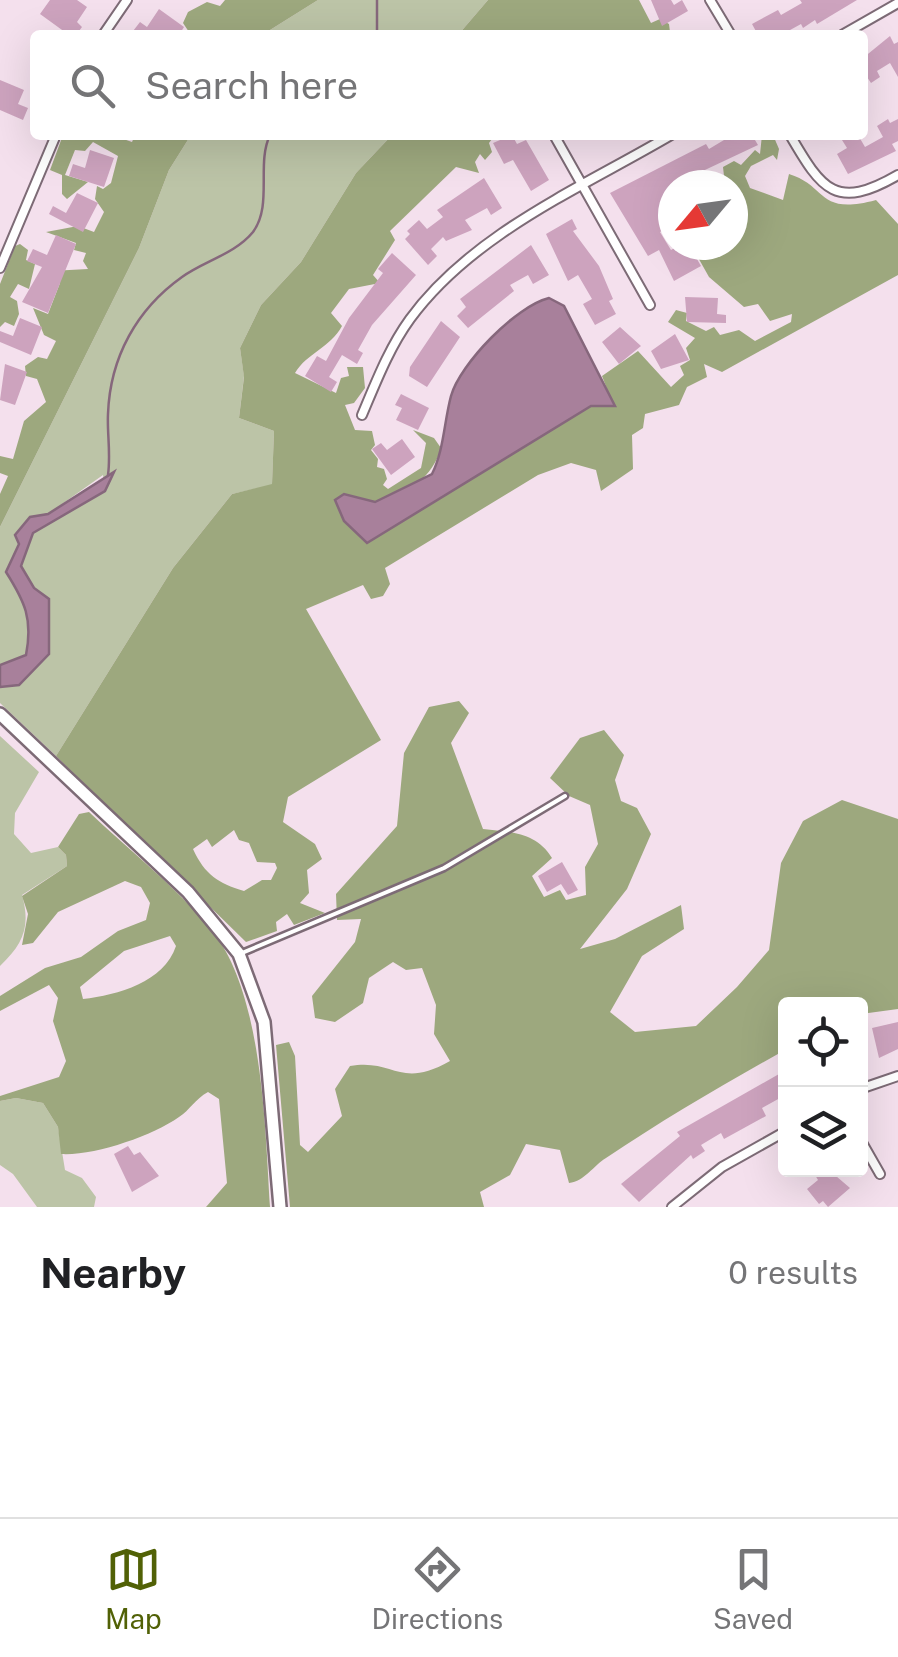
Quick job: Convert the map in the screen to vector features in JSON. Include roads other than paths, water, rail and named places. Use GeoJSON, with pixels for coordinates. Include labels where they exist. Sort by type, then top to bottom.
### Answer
{"type":"FeatureCollection","features":[{"type":"Feature","properties":{"kind":"street"},"geometry":{"type":"LineString","coordinates":[[106,30],[127,0]]}},
{"type":"Feature","properties":{"kind":"street"},"geometry":{"type":"LineString","coordinates":[[710,0],[728,30]]}},
{"type":"Feature","properties":{"kind":"street"},"geometry":{"type":"LineString","coordinates":[[851,30],[898,3]]}},
{"type":"Feature","properties":{"kind":"street"},"geometry":{"type":"LineString","coordinates":[[0,268],[54,140]]}},
{"type":"Feature","properties":{"kind":"street"},"geometry":{"type":"LineString","coordinates":[[557,140],[650,305]]}},
{"type":"Feature","properties":{"kind":"street"},"geometry":{"type":"LineString","coordinates":[[362,414],[392,348],[446,276],[498,236],[662,140]]}},
{"type":"Feature","properties":{"kind":"street"},"geometry":{"type":"LineString","coordinates":[[793,140],[816,178],[838,193],[866,192],[898,175]]}},
{"type":"Feature","properties":{"kind":"street"},"geometry":{"type":"LineString","coordinates":[[0,714],[188,892],[239,954],[264,1022],[280,1207]]}},
{"type":"Feature","properties":{"kind":"street"},"geometry":{"type":"LineString","coordinates":[[863,1087],[898,1076]]}},
{"type":"Feature","properties":{"kind":"street"},"geometry":{"type":"LineString","coordinates":[[672,1207],[722,1167],[778,1135]]}},
{"type":"Feature","properties":{"kind":"street"},"geometry":{"type":"LineString","coordinates":[[868,1153],[880,1174]]}},
{"type":"Feature","properties":{"kind":"lane"},"geometry":{"type":"LineString","coordinates":[[239,954],[444,868],[565,796]]}},
{"type":"Feature","properties":{"kind":"waterway"},"geometry":{"type":"LineString","coordinates":[[377,0],[377,30]]}},
{"type":"Feature","properties":{"kind":"waterway"},"geometry":{"type":"LineString","coordinates":[[108,475],[110,393],[120,354],[139,319],[166,290],[253,232],[262,210],[268,140]]}}]}
